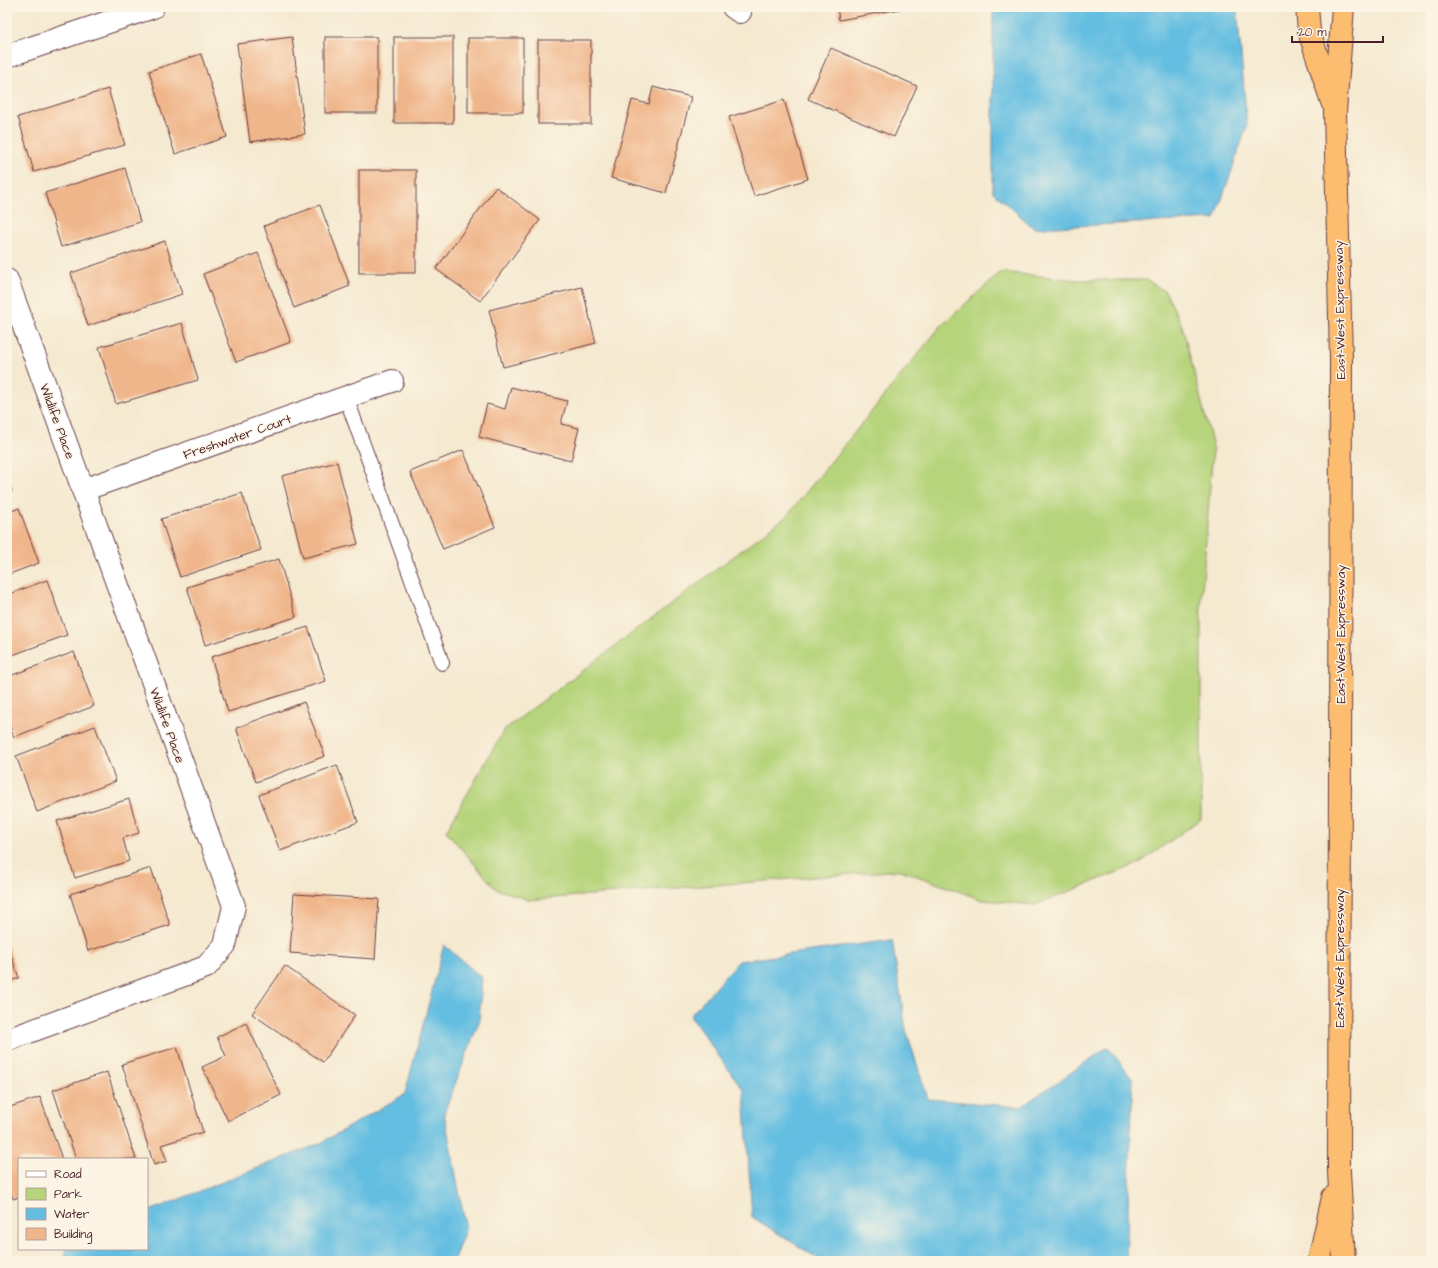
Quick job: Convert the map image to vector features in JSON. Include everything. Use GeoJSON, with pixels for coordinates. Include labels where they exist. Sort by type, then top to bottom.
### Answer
{"type":"FeatureCollection","features":[{"type":"Feature","properties":{"kind":"highway"},"geometry":{"type":"LineString","coordinates":[[1307,7],[1308,31],[1335,112]]}},
{"type":"Feature","properties":{"kind":"highway","name":"East-West Expressway"},"geometry":{"type":"LineString","coordinates":[[1343,7],[1335,112],[1341,359],[1339,1172],[1344,1261]]}},
{"type":"Feature","properties":{"kind":"highway"},"geometry":{"type":"LineString","coordinates":[[1319,1261],[1339,1172]]}},
{"type":"Feature","properties":{"kind":"street"},"geometry":{"type":"LineString","coordinates":[[7,56],[153,7]]}},
{"type":"Feature","properties":{"kind":"street","name":"Wildlife Place"},"geometry":{"type":"LineString","coordinates":[[7,280],[234,906],[225,944],[206,967],[7,1040]]}},
{"type":"Feature","properties":{"kind":"street","name":"Freshwater Court"},"geometry":{"type":"LineString","coordinates":[[83,490],[392,381]]}},
{"type":"Feature","properties":{"kind":"lane"},"geometry":{"type":"LineString","coordinates":[[346,397],[442,663]]}},
{"type":"Feature","properties":{"kind":"green space"},"geometry":{"type":"Polygon","coordinates":[[[1001,272],[1079,280],[1146,280],[1165,291],[1182,325],[1213,447],[1201,605],[1201,819],[1138,864],[1035,905],[982,900],[901,870],[529,900],[496,889],[446,831],[504,730],[787,516],[940,327],[1001,272]]]}},
{"type":"Feature","properties":{"kind":"water"},"geometry":{"type":"Polygon","coordinates":[[[993,7],[1237,7],[1247,126],[1215,219],[1034,228],[993,192],[993,7]]]}},
{"type":"Feature","properties":{"kind":"water"},"geometry":{"type":"Polygon","coordinates":[[[892,940],[906,1030],[928,1099],[1021,1107],[1108,1047],[1133,1080],[1126,1261],[822,1261],[752,1217],[744,1091],[690,1016],[739,961],[892,940]]]}},
{"type":"Feature","properties":{"kind":"water"},"geometry":{"type":"Polygon","coordinates":[[[444,945],[482,978],[479,1022],[444,1113],[466,1228],[453,1261],[65,1261],[66,1250],[148,1250],[148,1212],[321,1143],[405,1094],[444,945]]]}},
{"type":"Feature","properties":{"kind":"building"},"geometry":{"type":"Polygon","coordinates":[[[837,7],[906,7],[906,8],[839,20],[837,7]]]}},
{"type":"Feature","properties":{"kind":"building"},"geometry":{"type":"Polygon","coordinates":[[[292,37],[305,134],[250,142],[237,44],[292,37]]]}},
{"type":"Feature","properties":{"kind":"building"},"geometry":{"type":"Polygon","coordinates":[[[325,37],[377,37],[377,113],[325,113],[325,37]]]}},
{"type":"Feature","properties":{"kind":"building"},"geometry":{"type":"Polygon","coordinates":[[[394,37],[453,37],[453,123],[394,123],[394,37]]]}},
{"type":"Feature","properties":{"kind":"building"},"geometry":{"type":"Polygon","coordinates":[[[468,38],[523,38],[523,113],[468,113],[468,38]]]}},
{"type":"Feature","properties":{"kind":"building"},"geometry":{"type":"Polygon","coordinates":[[[538,40],[591,40],[591,124],[538,124],[538,40]]]}},
{"type":"Feature","properties":{"kind":"building"},"geometry":{"type":"Polygon","coordinates":[[[831,48],[917,86],[894,137],[808,99],[831,48]]]}},
{"type":"Feature","properties":{"kind":"building"},"geometry":{"type":"Polygon","coordinates":[[[201,54],[227,137],[175,154],[149,71],[201,54]]]}},
{"type":"Feature","properties":{"kind":"building"},"geometry":{"type":"Polygon","coordinates":[[[653,87],[691,97],[666,193],[611,178],[632,100],[649,104],[653,87]]]}},
{"type":"Feature","properties":{"kind":"building"},"geometry":{"type":"Polygon","coordinates":[[[108,89],[125,145],[34,172],[18,117],[108,89]]]}},
{"type":"Feature","properties":{"kind":"building"},"geometry":{"type":"Polygon","coordinates":[[[784,100],[808,179],[754,196],[729,117],[784,100]]]}},
{"type":"Feature","properties":{"kind":"building"},"geometry":{"type":"Polygon","coordinates":[[[125,168],[140,222],[61,247],[45,193],[125,168]]]}},
{"type":"Feature","properties":{"kind":"building"},"geometry":{"type":"Polygon","coordinates":[[[359,170],[416,170],[416,273],[359,273],[359,170]]]}},
{"type":"Feature","properties":{"kind":"building"},"geometry":{"type":"Polygon","coordinates":[[[496,187],[540,220],[480,301],[436,269],[496,187]]]}},
{"type":"Feature","properties":{"kind":"building"},"geometry":{"type":"Polygon","coordinates":[[[320,205],[350,286],[294,308],[264,226],[320,205]]]}},
{"type":"Feature","properties":{"kind":"building"},"geometry":{"type":"Polygon","coordinates":[[[165,241],[182,294],[88,326],[71,273],[165,241]]]}},
{"type":"Feature","properties":{"kind":"building"},"geometry":{"type":"Polygon","coordinates":[[[258,253],[291,342],[236,362],[203,274],[258,253]]]}},
{"type":"Feature","properties":{"kind":"building"},"geometry":{"type":"Polygon","coordinates":[[[582,287],[596,343],[503,367],[489,310],[582,287]]]}},
{"type":"Feature","properties":{"kind":"building"},"geometry":{"type":"Polygon","coordinates":[[[182,323],[198,380],[116,404],[99,347],[182,323]]]}},
{"type":"Feature","properties":{"kind":"building"},"geometry":{"type":"Polygon","coordinates":[[[511,387],[567,401],[561,424],[579,428],[571,461],[479,437],[487,404],[505,409],[511,387]]]}},
{"type":"Feature","properties":{"kind":"building"},"geometry":{"type":"Polygon","coordinates":[[[463,450],[495,527],[443,549],[410,472],[463,450]]]}},
{"type":"Feature","properties":{"kind":"building"},"geometry":{"type":"Polygon","coordinates":[[[337,462],[358,544],[303,558],[282,476],[337,462]]]}},
{"type":"Feature","properties":{"kind":"building"},"geometry":{"type":"Polygon","coordinates":[[[7,476],[12,491],[7,493],[7,476]]]}},
{"type":"Feature","properties":{"kind":"building"},"geometry":{"type":"Polygon","coordinates":[[[242,493],[261,550],[180,577],[161,519],[242,493]]]}},
{"type":"Feature","properties":{"kind":"building"},"geometry":{"type":"Polygon","coordinates":[[[19,508],[39,563],[7,575],[7,513],[19,508]]]}},
{"type":"Feature","properties":{"kind":"building"},"geometry":{"type":"Polygon","coordinates":[[[279,559],[296,617],[205,645],[187,587],[279,559]]]}},
{"type":"Feature","properties":{"kind":"building"},"geometry":{"type":"Polygon","coordinates":[[[47,580],[67,635],[7,657],[7,595],[47,580]]]}},
{"type":"Feature","properties":{"kind":"building"},"geometry":{"type":"Polygon","coordinates":[[[308,627],[326,681],[228,712],[211,657],[308,627]]]}},
{"type":"Feature","properties":{"kind":"building"},"geometry":{"type":"Polygon","coordinates":[[[74,652],[94,706],[14,737],[7,719],[7,677],[74,652]]]}},
{"type":"Feature","properties":{"kind":"building"},"geometry":{"type":"Polygon","coordinates":[[[304,702],[325,756],[256,782],[236,728],[304,702]]]}},
{"type":"Feature","properties":{"kind":"building"},"geometry":{"type":"Polygon","coordinates":[[[95,726],[116,781],[37,812],[16,756],[95,726]]]}},
{"type":"Feature","properties":{"kind":"building"},"geometry":{"type":"Polygon","coordinates":[[[337,765],[358,822],[280,851],[259,795],[337,765]]]}},
{"type":"Feature","properties":{"kind":"building"},"geometry":{"type":"Polygon","coordinates":[[[129,799],[139,833],[123,838],[129,861],[75,878],[57,821],[129,799]]]}},
{"type":"Feature","properties":{"kind":"building"},"geometry":{"type":"Polygon","coordinates":[[[151,868],[170,925],[88,951],[70,894],[151,868]]]}},
{"type":"Feature","properties":{"kind":"building"},"geometry":{"type":"Polygon","coordinates":[[[294,894],[379,899],[375,959],[290,953],[294,894]]]}},
{"type":"Feature","properties":{"kind":"building"},"geometry":{"type":"Polygon","coordinates":[[[7,943],[19,978],[7,982],[7,943]]]}},
{"type":"Feature","properties":{"kind":"building"},"geometry":{"type":"Polygon","coordinates":[[[285,966],[355,1015],[323,1062],[252,1014],[285,966]]]}},
{"type":"Feature","properties":{"kind":"building"},"geometry":{"type":"Polygon","coordinates":[[[246,1023],[281,1095],[228,1121],[202,1067],[226,1056],[217,1037],[246,1023]]]}},
{"type":"Feature","properties":{"kind":"building"},"geometry":{"type":"Polygon","coordinates":[[[177,1047],[203,1132],[161,1145],[167,1161],[154,1165],[122,1064],[177,1047]]]}},
{"type":"Feature","properties":{"kind":"building"},"geometry":{"type":"Polygon","coordinates":[[[107,1072],[136,1158],[76,1158],[53,1090],[107,1072]]]}},
{"type":"Feature","properties":{"kind":"building"},"geometry":{"type":"Polygon","coordinates":[[[40,1097],[62,1158],[18,1158],[18,1197],[13,1199],[7,1181],[7,1108],[40,1097]]]}}]}
